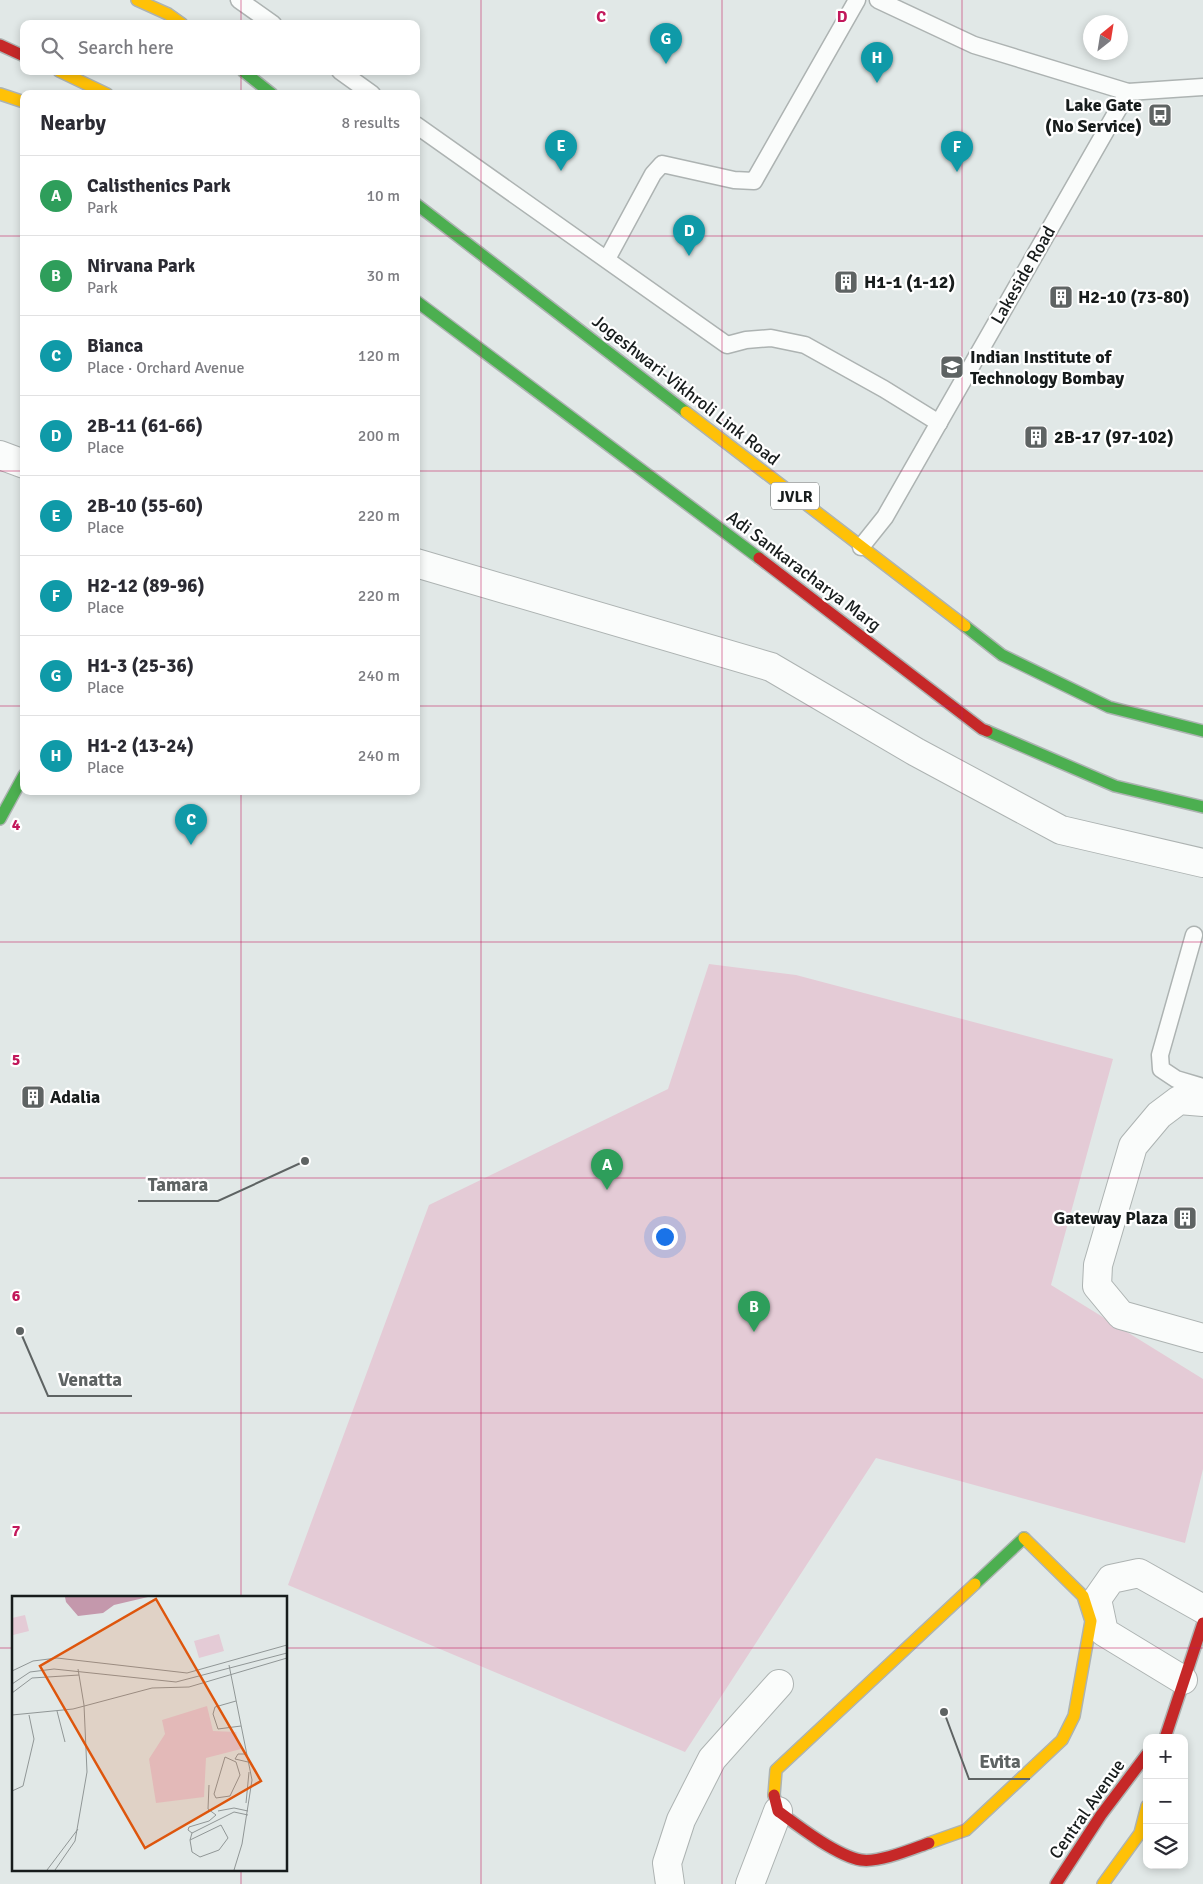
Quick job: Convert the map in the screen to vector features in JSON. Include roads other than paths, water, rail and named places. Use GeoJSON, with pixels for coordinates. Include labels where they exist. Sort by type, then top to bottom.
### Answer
{"type":"FeatureCollection","features":[{"type":"Feature","properties":{"kind":"main road"},"geometry":{"type":"LineString","coordinates":[[137,0],[168,14],[176,20]]}},
{"type":"Feature","properties":{"kind":"main road"},"geometry":{"type":"LineString","coordinates":[[0,45],[20,54]]}},
{"type":"Feature","properties":{"kind":"main road"},"geometry":{"type":"LineString","coordinates":[[67,75],[99,90]]}},
{"type":"Feature","properties":{"kind":"main road"},"geometry":{"type":"LineString","coordinates":[[248,75],[267,90]]}},
{"type":"Feature","properties":{"kind":"main road"},"geometry":{"type":"LineString","coordinates":[[0,94],[20,101]]}},
{"type":"Feature","properties":{"kind":"main road","name":"Jogeshwari-Vikhroli Link Road"},"geometry":{"type":"LineString","coordinates":[[420,207],[1002,655],[1109,707],[1203,731]]}},
{"type":"Feature","properties":{"kind":"main road","name":"Adi Sankaracharya Marg"},"geometry":{"type":"LineString","coordinates":[[420,304],[982,728],[1115,786],[1203,807]]}},
{"type":"Feature","properties":{"kind":"main road"},"geometry":{"type":"LineString","coordinates":[[0,820],[20,782]]}},
{"type":"Feature","properties":{"kind":"main road"},"geometry":{"type":"LineString","coordinates":[[1024,1538],[1083,1596],[1091,1621],[1074,1716],[1062,1740],[966,1830],[901,1853],[862,1860],[841,1852],[800,1828],[778,1811],[774,1796],[776,1770],[1024,1538]]}},
{"type":"Feature","properties":{"kind":"main road"},"geometry":{"type":"LineString","coordinates":[[1166,1734],[1203,1623]]}},
{"type":"Feature","properties":{"kind":"main road"},"geometry":{"type":"LineString","coordinates":[[1162,1734],[1168,1726]]}},
{"type":"Feature","properties":{"kind":"main road","name":"Central Avenue"},"geometry":{"type":"LineString","coordinates":[[1056,1884],[1101,1815],[1143,1759]]}},
{"type":"Feature","properties":{"kind":"main road"},"geometry":{"type":"LineString","coordinates":[[1103,1884],[1140,1833],[1143,1821]]}},
{"type":"Feature","properties":{"kind":"street"},"geometry":{"type":"LineString","coordinates":[[0,455],[20,462]]}},
{"type":"Feature","properties":{"kind":"street"},"geometry":{"type":"LineString","coordinates":[[420,564],[771,667],[916,752],[1061,830],[1203,863]]}},
{"type":"Feature","properties":{"kind":"street"},"geometry":{"type":"LineString","coordinates":[[1203,1102],[1179,1100],[1159,1115],[1133,1146],[1098,1265],[1097,1286],[1121,1315],[1203,1338]]}},
{"type":"Feature","properties":{"kind":"street"},"geometry":{"type":"LineString","coordinates":[[1183,1680],[1104,1632],[1097,1599],[1111,1579],[1139,1572],[1203,1609]]}},
{"type":"Feature","properties":{"kind":"street"},"geometry":{"type":"LineString","coordinates":[[670,1884],[667,1863],[681,1820],[712,1759],[779,1684]]}},
{"type":"Feature","properties":{"kind":"street"},"geometry":{"type":"LineString","coordinates":[[750,1884],[778,1811]]}},
{"type":"Feature","properties":{"kind":"lane"},"geometry":{"type":"LineString","coordinates":[[239,0],[267,20]]}},
{"type":"Feature","properties":{"kind":"lane"},"geometry":{"type":"LineString","coordinates":[[607,259],[654,174],[662,164],[734,180],[754,181],[857,0]]}},
{"type":"Feature","properties":{"kind":"lane"},"geometry":{"type":"LineString","coordinates":[[878,0],[974,45],[1128,92],[1203,87]]}},
{"type":"Feature","properties":{"kind":"lane"},"geometry":{"type":"LineString","coordinates":[[346,75],[366,90]]}},
{"type":"Feature","properties":{"kind":"lane","name":"Lakeside Road"},"geometry":{"type":"LineString","coordinates":[[861,547],[885,517],[940,424],[1128,92]]}},
{"type":"Feature","properties":{"kind":"lane"},"geometry":{"type":"LineString","coordinates":[[420,128],[727,345],[746,340],[771,338],[805,345],[884,389],[940,424]]}},
{"type":"Feature","properties":{"kind":"lane"},"geometry":{"type":"LineString","coordinates":[[1194,935],[1160,1055],[1161,1069],[1176,1079],[1203,1087]]}},
{"type":"Feature","properties":{"kind":"place","name":"H1-3 (25-36)"},"geometry":{"type":"Point","coordinates":[666,64]}},
{"type":"Feature","properties":{"kind":"place","name":"H1-2 (13-24)"},"geometry":{"type":"Point","coordinates":[877,83]}},
{"type":"Feature","properties":{"kind":"place","name":"Lake Gate (No Service)"},"geometry":{"type":"Point","coordinates":[1160,115]}},
{"type":"Feature","properties":{"kind":"place","name":"2B-10 (55-60)"},"geometry":{"type":"Point","coordinates":[561,171]}},
{"type":"Feature","properties":{"kind":"place","name":"H2-12 (89-96)"},"geometry":{"type":"Point","coordinates":[957,172]}},
{"type":"Feature","properties":{"kind":"place","name":"2B-11 (61-66)"},"geometry":{"type":"Point","coordinates":[689,256]}},
{"type":"Feature","properties":{"kind":"place","name":"H1-1 (1-12)"},"geometry":{"type":"Point","coordinates":[846,282]}},
{"type":"Feature","properties":{"kind":"place","name":"H2-10 (73-80)"},"geometry":{"type":"Point","coordinates":[1061,297]}},
{"type":"Feature","properties":{"kind":"place","name":"Indian Institute of Technology Bombay"},"geometry":{"type":"Point","coordinates":[952,367]}},
{"type":"Feature","properties":{"kind":"place","name":"2B-17 (97-102)"},"geometry":{"type":"Point","coordinates":[1036,437]}},
{"type":"Feature","properties":{"kind":"place","name":"Bianca"},"geometry":{"type":"Point","coordinates":[191,845]}},
{"type":"Feature","properties":{"kind":"place","name":"Adalia"},"geometry":{"type":"Point","coordinates":[33,1097]}},
{"type":"Feature","properties":{"kind":"place","name":"Tamara"},"geometry":{"type":"Point","coordinates":[305,1161]}},
{"type":"Feature","properties":{"kind":"place","name":"Calisthenics Park"},"geometry":{"type":"Point","coordinates":[607,1190]}},
{"type":"Feature","properties":{"kind":"place","name":"Gateway Plaza"},"geometry":{"type":"Point","coordinates":[1185,1218]}},
{"type":"Feature","properties":{"kind":"place","name":"Venatta"},"geometry":{"type":"Point","coordinates":[20,1331]}},
{"type":"Feature","properties":{"kind":"place","name":"Nirvana Park"},"geometry":{"type":"Point","coordinates":[754,1332]}},
{"type":"Feature","properties":{"kind":"place","name":"Evita"},"geometry":{"type":"Point","coordinates":[944,1712]}}]}
